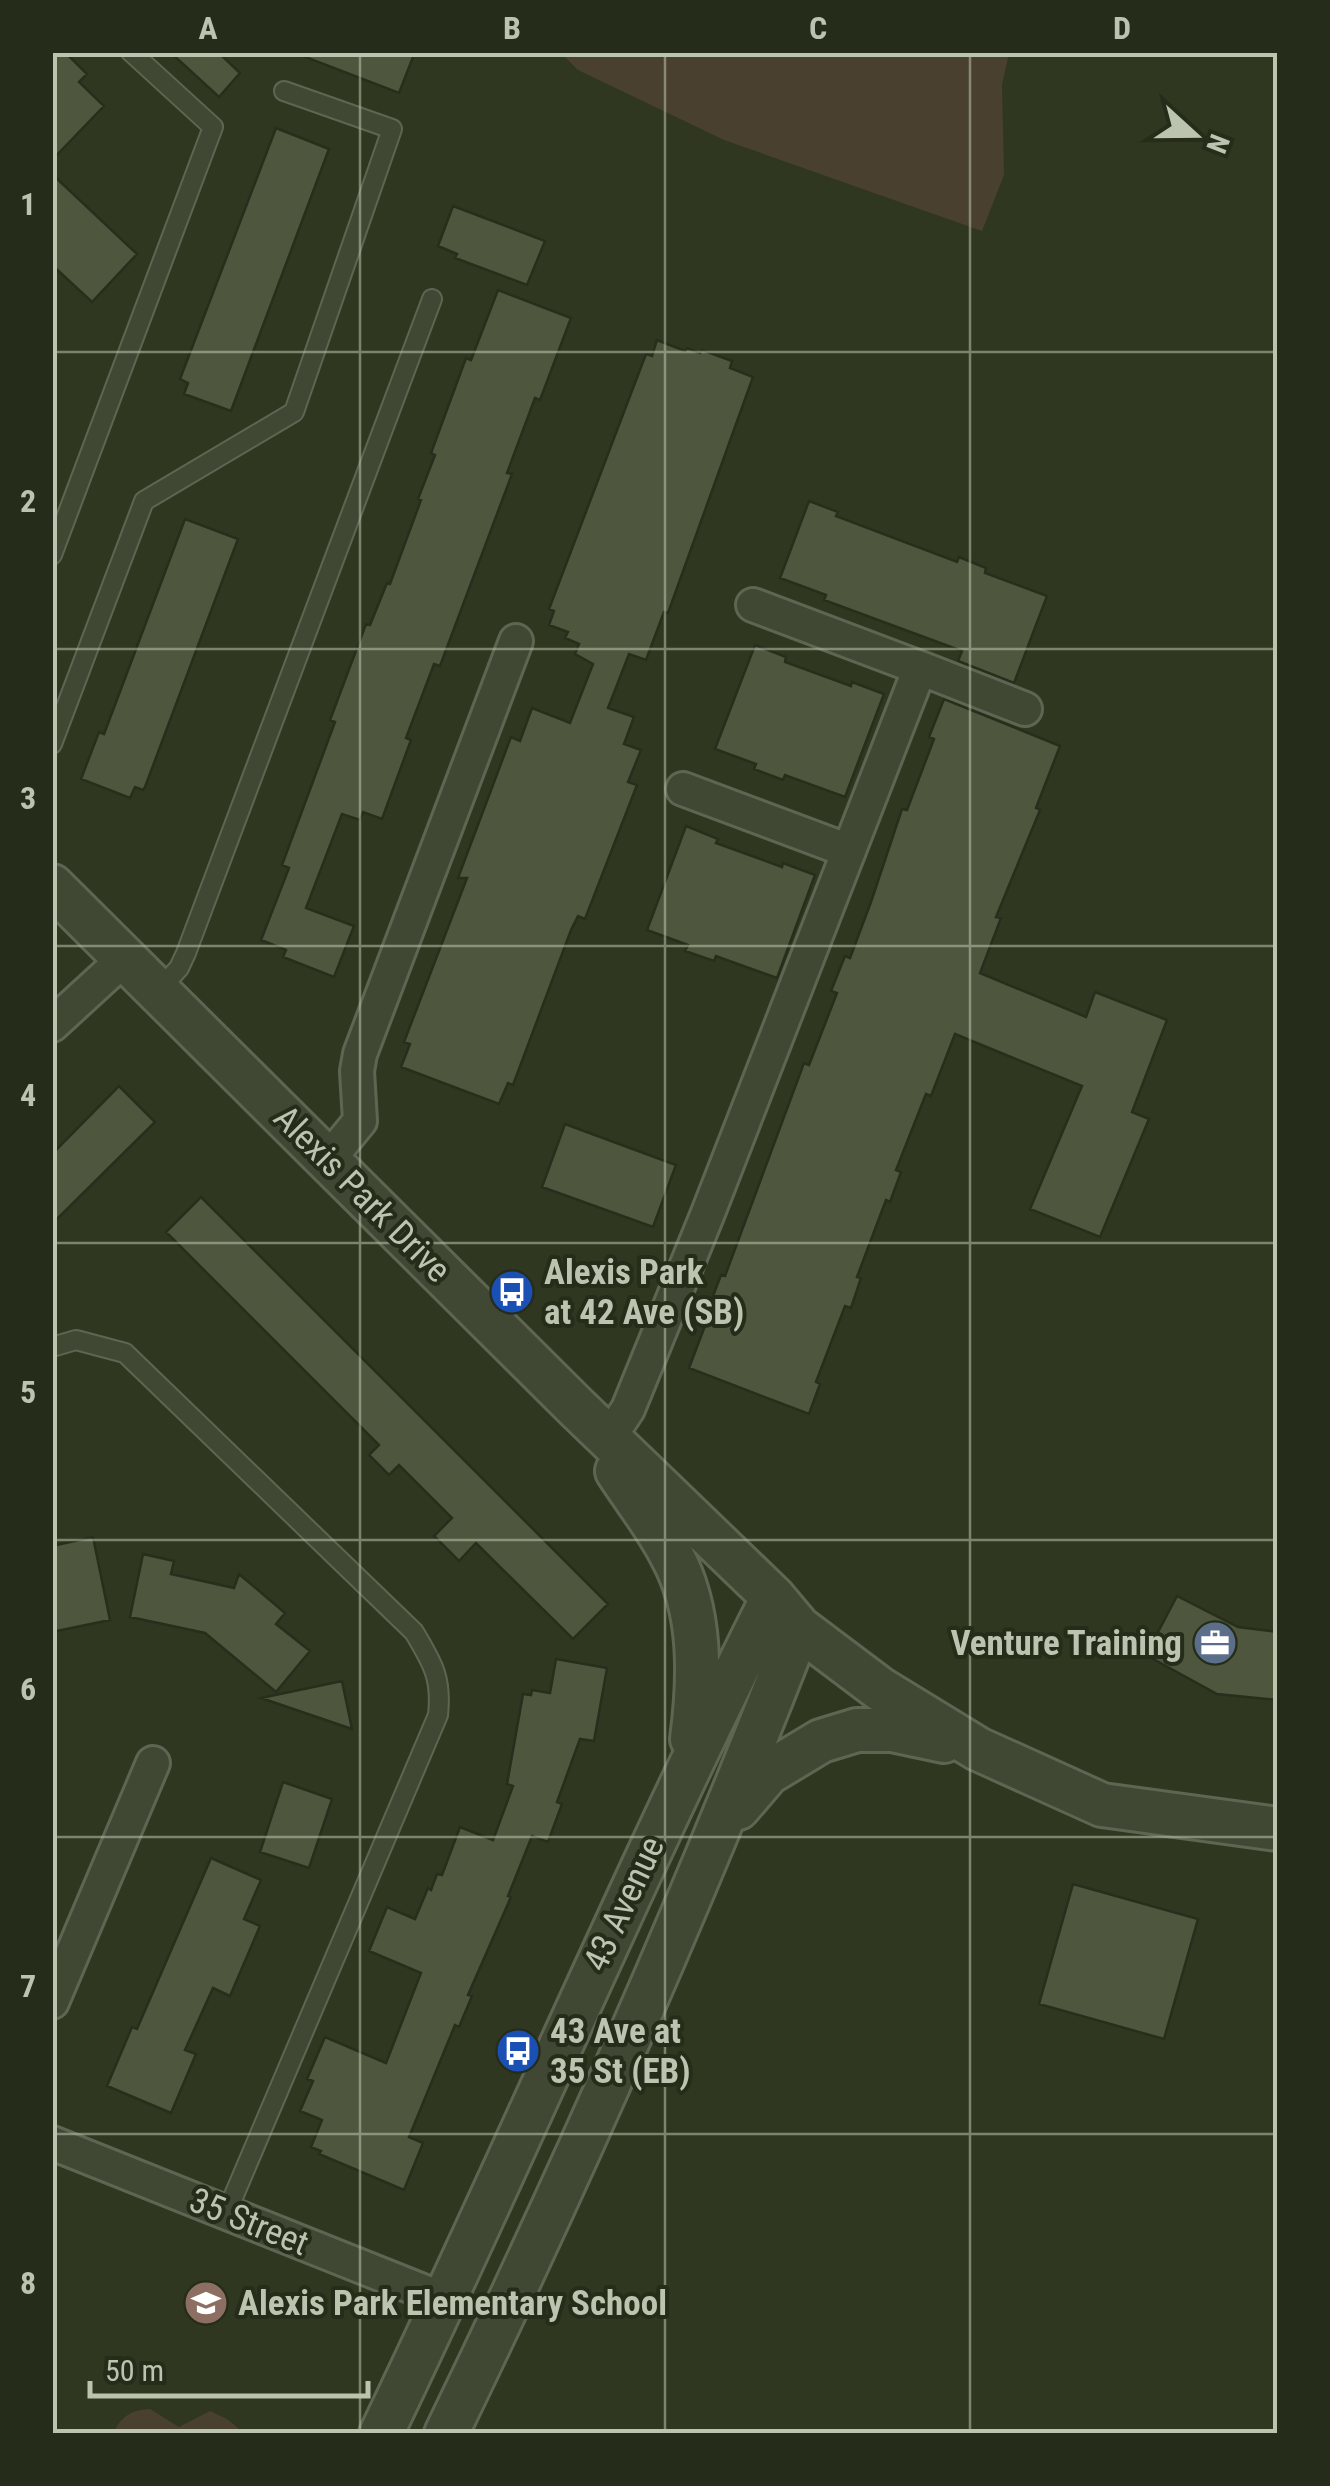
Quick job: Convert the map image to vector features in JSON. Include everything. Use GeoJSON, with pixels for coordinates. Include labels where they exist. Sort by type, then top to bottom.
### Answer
{"type":"FeatureCollection","features":[{"type":"Feature","properties":{"kind":"street"},"geometry":{"type":"LineString","coordinates":[[752,606],[1025,709]]}},
{"type":"Feature","properties":{"kind":"street"},"geometry":{"type":"LineString","coordinates":[[328,1160],[360,1120],[360,1054],[516,641]]}},
{"type":"Feature","properties":{"kind":"street"},"geometry":{"type":"LineString","coordinates":[[608,1439],[628,1408],[686,1267],[920,668]]}},
{"type":"Feature","properties":{"kind":"street"},"geometry":{"type":"LineString","coordinates":[[683,789],[849,851]]}},
{"type":"Feature","properties":{"kind":"street","name":"Alexis Park Drive"},"geometry":{"type":"LineString","coordinates":[[52,886],[786,1612],[880,1689],[978,1749]]}},
{"type":"Feature","properties":{"kind":"street"},"geometry":{"type":"LineString","coordinates":[[52,1025],[124,958]]}},
{"type":"Feature","properties":{"kind":"street"},"geometry":{"type":"LineString","coordinates":[[576,1408],[674,1558],[696,1626],[696,1710],[688,1764]]}},
{"type":"Feature","properties":{"kind":"street","name":"43 Avenue"},"geometry":{"type":"LineString","coordinates":[[381,2434],[446,2300],[688,1764],[786,1612]]}},
{"type":"Feature","properties":{"kind":"street","name":"43 Avenue"},"geometry":{"type":"LineString","coordinates":[[446,2434],[721,1829],[786,1612]]}},
{"type":"Feature","properties":{"kind":"street"},"geometry":{"type":"LineString","coordinates":[[721,1829],[768,1773],[821,1741],[858,1730],[892,1730],[978,1749],[1102,1805],[1278,1830]]}},
{"type":"Feature","properties":{"kind":"street"},"geometry":{"type":"LineString","coordinates":[[52,2002],[153,1763]]}},
{"type":"Feature","properties":{"kind":"street","name":"35 Street"},"geometry":{"type":"LineString","coordinates":[[52,2143],[446,2300]]}},
{"type":"Feature","properties":{"kind":"lane"},"geometry":{"type":"LineString","coordinates":[[52,555],[213,127],[131,52]]}},
{"type":"Feature","properties":{"kind":"lane"},"geometry":{"type":"LineString","coordinates":[[52,744],[144,502],[294,412],[392,129],[284,91]]}},
{"type":"Feature","properties":{"kind":"lane"},"geometry":{"type":"LineString","coordinates":[[158,990],[186,954],[432,299]]}},
{"type":"Feature","properties":{"kind":"lane"},"geometry":{"type":"LineString","coordinates":[[52,1347],[76,1340],[126,1354],[414,1632],[441,1686],[438,1715],[226,2214]]}},
{"type":"Feature","properties":{"kind":"shaded area"},"geometry":{"type":"Polygon","coordinates":[[[561,53],[1009,53],[1002,85],[1004,175],[982,231],[724,140],[578,70],[561,53]]]}},
{"type":"Feature","properties":{"kind":"shaded area"},"geometry":{"type":"Polygon","coordinates":[[[150,2409],[179,2427],[210,2411],[244,2433],[113,2433],[128,2415],[150,2409]]]}},
{"type":"Feature","properties":{"kind":"building"},"geometry":{"type":"Polygon","coordinates":[[[52,52],[65,52],[87,74],[79,82],[104,106],[52,160],[52,52]]]}},
{"type":"Feature","properties":{"kind":"building"},"geometry":{"type":"Polygon","coordinates":[[[170,52],[218,52],[240,73],[219,97],[170,52]]]}},
{"type":"Feature","properties":{"kind":"building"},"geometry":{"type":"Polygon","coordinates":[[[300,52],[415,52],[399,93],[300,52]]]}},
{"type":"Feature","properties":{"kind":"building"},"geometry":{"type":"Polygon","coordinates":[[[276,128],[329,149],[231,411],[184,394],[188,383],[180,379],[276,128]]]}},
{"type":"Feature","properties":{"kind":"building"},"geometry":{"type":"Polygon","coordinates":[[[52,174],[137,254],[92,302],[52,265],[52,174]]]}},
{"type":"Feature","properties":{"kind":"building"},"geometry":{"type":"Polygon","coordinates":[[[453,206],[545,241],[527,285],[455,258],[457,254],[438,246],[453,206]]]}},
{"type":"Feature","properties":{"kind":"building"},"geometry":{"type":"Polygon","coordinates":[[[498,290],[571,318],[540,400],[535,398],[507,473],[512,474],[440,666],[434,664],[406,738],[411,740],[382,819],[363,812],[360,820],[342,814],[306,908],[354,926],[334,977],[283,957],[286,950],[261,940],[289,868],[282,865],[335,722],[330,720],[366,624],[370,625],[387,583],[390,584],[421,500],[418,499],[435,455],[431,453],[466,358],[471,360],[498,290]]]}},
{"type":"Feature","properties":{"kind":"building"},"geometry":{"type":"Polygon","coordinates":[[[657,340],[685,351],[702,350],[732,361],[730,368],[753,377],[668,613],[664,612],[646,660],[629,654],[608,708],[634,717],[624,744],[641,750],[628,782],[637,785],[585,919],[578,916],[571,930],[513,1085],[508,1083],[499,1104],[401,1067],[410,1044],[404,1042],[467,878],[458,878],[511,737],[520,741],[532,708],[570,723],[593,664],[575,654],[579,644],[565,638],[568,632],[549,625],[554,611],[549,609],[646,354],[652,356],[657,340]]]}},
{"type":"Feature","properties":{"kind":"building"},"geometry":{"type":"Polygon","coordinates":[[[809,501],[838,512],[836,516],[957,562],[959,557],[986,568],[985,573],[1047,596],[1014,683],[958,661],[962,651],[824,600],[826,595],[780,578],[809,501]]]}},
{"type":"Feature","properties":{"kind":"building"},"geometry":{"type":"Polygon","coordinates":[[[185,519],[238,539],[145,787],[135,787],[130,798],[81,779],[99,732],[104,734],[185,519]]]}},
{"type":"Feature","properties":{"kind":"building"},"geometry":{"type":"Polygon","coordinates":[[[755,645],[786,657],[785,662],[884,694],[845,797],[785,775],[783,780],[754,769],[756,764],[715,749],[755,645]]]}},
{"type":"Feature","properties":{"kind":"building"},"geometry":{"type":"Polygon","coordinates":[[[944,699],[1060,746],[1036,808],[1040,810],[996,917],[1001,918],[980,973],[1086,1017],[1095,992],[1167,1020],[1132,1112],[1149,1119],[1100,1237],[1030,1209],[1082,1086],[955,1034],[896,1170],[901,1172],[890,1202],[886,1200],[857,1277],[861,1278],[851,1308],[845,1306],[816,1382],[820,1384],[809,1414],[689,1368],[711,1310],[708,1309],[721,1275],[725,1276],[804,1063],[809,1065],[837,993],[831,991],[845,956],[850,958],[902,809],[907,810],[934,739],[929,737],[944,699]]]}},
{"type":"Feature","properties":{"kind":"building"},"geometry":{"type":"Polygon","coordinates":[[[686,826],[718,839],[716,843],[815,875],[777,978],[716,956],[714,961],[685,951],[688,945],[647,930],[686,826]]]}},
{"type":"Feature","properties":{"kind":"building"},"geometry":{"type":"Polygon","coordinates":[[[119,1086],[155,1122],[52,1224],[52,1154],[119,1086]]]}},
{"type":"Feature","properties":{"kind":"building"},"geometry":{"type":"Polygon","coordinates":[[[565,1124],[676,1165],[653,1227],[542,1187],[565,1124]]]}},
{"type":"Feature","properties":{"kind":"building"},"geometry":{"type":"Polygon","coordinates":[[[201,1197],[608,1604],[573,1639],[476,1543],[459,1561],[434,1536],[452,1518],[399,1465],[389,1475],[369,1455],[379,1445],[166,1232],[201,1197]]]}},
{"type":"Feature","properties":{"kind":"building"},"geometry":{"type":"Polygon","coordinates":[[[93,1537],[110,1620],[52,1632],[52,1546],[93,1537]]]}},
{"type":"Feature","properties":{"kind":"building"},"geometry":{"type":"Polygon","coordinates":[[[143,1554],[174,1561],[171,1574],[234,1588],[239,1574],[285,1613],[276,1624],[310,1651],[276,1692],[205,1633],[130,1617],[143,1554]]]}},
{"type":"Feature","properties":{"kind":"building","name":"Venture Training"},"geometry":{"type":"Polygon","coordinates":[[[1177,1596],[1238,1627],[1278,1632],[1278,1700],[1217,1694],[1146,1655],[1177,1596]]]}},
{"type":"Feature","properties":{"kind":"building"},"geometry":{"type":"Polygon","coordinates":[[[556,1659],[607,1668],[594,1741],[580,1739],[557,1802],[562,1804],[548,1842],[532,1836],[508,1896],[511,1897],[468,1995],[472,1996],[459,2027],[455,2025],[409,2137],[423,2143],[404,2190],[311,2147],[322,2120],[300,2111],[313,2081],[307,2079],[325,2037],[386,2063],[421,1973],[369,1951],[387,1907],[415,1919],[428,1888],[431,1890],[437,1874],[442,1875],[460,1827],[493,1840],[513,1786],[507,1784],[523,1694],[531,1695],[532,1690],[550,1693],[556,1659]]]}},
{"type":"Feature","properties":{"kind":"building"},"geometry":{"type":"Polygon","coordinates":[[[342,1681],[352,1729],[261,1698],[342,1681]]]}},
{"type":"Feature","properties":{"kind":"building"},"geometry":{"type":"Polygon","coordinates":[[[283,1782],[332,1799],[309,1868],[260,1852],[283,1782]]]}},
{"type":"Feature","properties":{"kind":"building"},"geometry":{"type":"Polygon","coordinates":[[[211,1858],[261,1880],[244,1919],[260,1926],[230,1996],[213,1988],[185,2050],[196,2054],[171,2113],[107,2086],[132,2027],[137,2029],[211,1858]]]}},
{"type":"Feature","properties":{"kind":"building"},"geometry":{"type":"Polygon","coordinates":[[[1073,1884],[1198,1919],[1164,2039],[1039,2004],[1073,1884]]]}},
{"type":"Feature","properties":{"kind":"place","name":"Alexis Park at 42 Ave (SB)"},"geometry":{"type":"Point","coordinates":[512,1292]}},
{"type":"Feature","properties":{"kind":"place","name":"Venture Training"},"geometry":{"type":"Point","coordinates":[1215,1643]}},
{"type":"Feature","properties":{"kind":"place","name":"43 Ave at 35 St (EB)"},"geometry":{"type":"Point","coordinates":[518,2051]}},
{"type":"Feature","properties":{"kind":"place","name":"Alexis Park Elementary School"},"geometry":{"type":"Point","coordinates":[206,2303]}}]}
